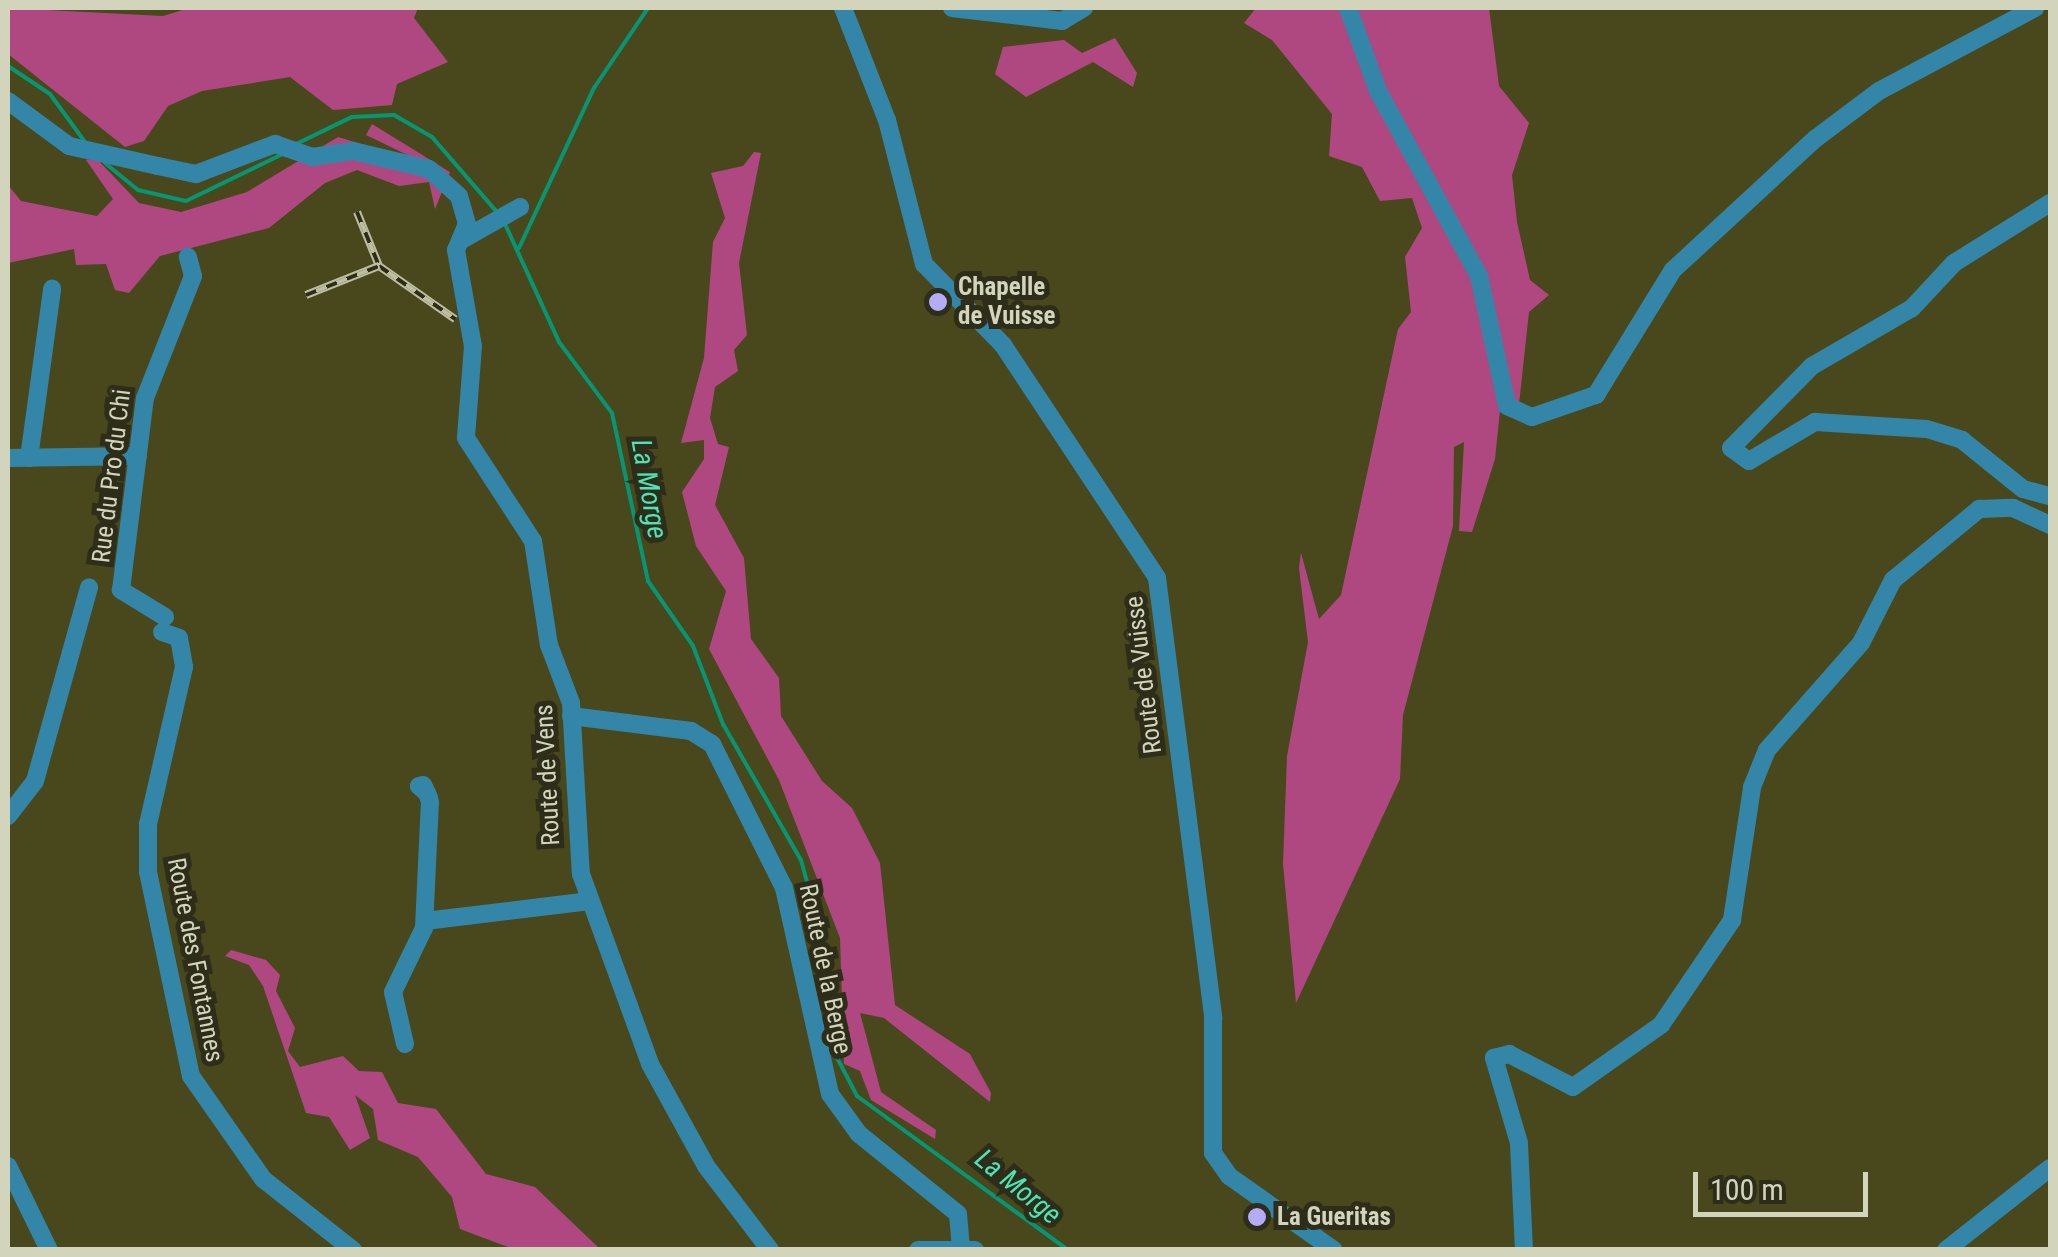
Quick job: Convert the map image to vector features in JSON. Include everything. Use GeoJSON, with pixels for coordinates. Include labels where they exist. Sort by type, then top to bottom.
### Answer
{"type":"FeatureCollection","features":[{"type":"Feature","properties":{"kind":"street","name":"Route de Vuisse"},"geometry":{"type":"LineString","coordinates":[[843,8],[886,120],[924,264],[1003,345],[1157,578],[1213,1018],[1213,1154],[1229,1176],[1334,1250]]}},
{"type":"Feature","properties":{"kind":"street"},"geometry":{"type":"LineString","coordinates":[[952,8],[1062,21],[1084,8]]}},
{"type":"Feature","properties":{"kind":"street"},"geometry":{"type":"LineString","coordinates":[[1348,8],[1378,91],[1479,276],[1507,406],[1532,416],[1596,396],[1673,270],[1814,138],[1879,91],[2035,8]]}},
{"type":"Feature","properties":{"kind":"street","name":"Route de Vens"},"geometry":{"type":"LineString","coordinates":[[8,101],[79,148],[113,151],[196,174],[276,144],[312,157],[353,151],[429,169],[467,212],[459,241],[473,337],[466,438],[534,541],[571,716],[574,832],[590,901],[650,1064],[706,1166],[770,1250]]}},
{"type":"Feature","properties":{"kind":"street"},"geometry":{"type":"LineString","coordinates":[[2050,203],[1954,262],[1912,308],[1812,366],[1731,448],[1749,460],[1815,422],[1927,429],[1962,440],[2023,489],[2050,496]]}},
{"type":"Feature","properties":{"kind":"street"},"geometry":{"type":"LineString","coordinates":[[459,241],[516,210]]}},
{"type":"Feature","properties":{"kind":"street","name":"Rue du Pro du Chi"},"geometry":{"type":"LineString","coordinates":[[163,625],[121,590],[148,384],[194,276],[188,257]]}},
{"type":"Feature","properties":{"kind":"street"},"geometry":{"type":"LineString","coordinates":[[29,458],[52,289]]}},
{"type":"Feature","properties":{"kind":"street"},"geometry":{"type":"LineString","coordinates":[[8,458],[138,456]]}},
{"type":"Feature","properties":{"kind":"street"},"geometry":{"type":"LineString","coordinates":[[1524,1250],[1519,1143],[1494,1058],[1509,1054],[1573,1087],[1662,1025],[1732,920],[1752,787],[1768,750],[1861,643],[1893,580],[1979,509],[2013,508],[2050,526]]}},
{"type":"Feature","properties":{"kind":"street"},"geometry":{"type":"LineString","coordinates":[[8,816],[35,780],[89,587]]}},
{"type":"Feature","properties":{"kind":"street","name":"Route des Fontannes"},"geometry":{"type":"LineString","coordinates":[[163,625],[180,638],[184,666],[148,824],[148,872],[192,1076],[263,1180],[353,1250]]}},
{"type":"Feature","properties":{"kind":"street","name":"Route de la Berge"},"geometry":{"type":"LineString","coordinates":[[571,716],[690,731],[712,744],[784,888],[830,1094],[859,1134],[958,1214],[968,1248]]}},
{"type":"Feature","properties":{"kind":"street"},"geometry":{"type":"LineString","coordinates":[[405,1044],[393,992],[424,920],[427,794]]}},
{"type":"Feature","properties":{"kind":"street"},"geometry":{"type":"LineString","coordinates":[[424,920],[590,901]]}},
{"type":"Feature","properties":{"kind":"street"},"geometry":{"type":"LineString","coordinates":[[8,1166],[50,1250]]}},
{"type":"Feature","properties":{"kind":"street"},"geometry":{"type":"LineString","coordinates":[[1946,1250],[2050,1168]]}},
{"type":"Feature","properties":{"kind":"street"},"geometry":{"type":"LineString","coordinates":[[918,1250],[938,1245],[968,1248]]}},
{"type":"Feature","properties":{"kind":"shaded area"},"geometry":{"type":"Polygon","coordinates":[[[8,8],[163,16],[189,8],[418,8],[414,18],[448,62],[397,84],[392,105],[333,110],[290,77],[202,91],[168,106],[144,141],[125,147],[8,54],[8,8]]]}},
{"type":"Feature","properties":{"kind":"shaded area"},"geometry":{"type":"Polygon","coordinates":[[[1256,8],[1489,8],[1499,86],[1529,123],[1512,175],[1517,222],[1530,280],[1549,295],[1529,312],[1519,404],[1501,401],[1495,459],[1472,532],[1459,531],[1464,442],[1454,447],[1453,526],[1403,715],[1400,779],[1296,1003],[1283,864],[1287,756],[1308,642],[1299,568],[1301,553],[1319,619],[1341,595],[1398,329],[1411,312],[1405,257],[1422,228],[1412,198],[1380,201],[1362,167],[1329,156],[1332,114],[1272,40],[1244,23],[1256,8]]]}},
{"type":"Feature","properties":{"kind":"shaded area"},"geometry":{"type":"Polygon","coordinates":[[[1115,38],[1137,73],[1133,87],[1093,62],[1026,97],[995,74],[1003,47],[1064,40],[1082,53],[1115,38]]]}},
{"type":"Feature","properties":{"kind":"shaded area"},"geometry":{"type":"Polygon","coordinates":[[[372,124],[450,172],[435,209],[429,182],[399,186],[357,170],[325,183],[269,228],[160,256],[129,293],[115,290],[106,264],[76,265],[74,249],[8,263],[8,185],[21,201],[97,216],[113,199],[86,160],[96,158],[139,203],[181,212],[247,192],[338,137],[424,163],[366,135],[372,124]]]}},
{"type":"Feature","properties":{"kind":"shaded area"},"geometry":{"type":"Polygon","coordinates":[[[754,152],[761,153],[739,263],[747,335],[734,350],[738,371],[715,387],[710,418],[718,444],[729,447],[715,505],[744,558],[751,639],[779,678],[781,716],[822,781],[852,808],[880,863],[895,1005],[970,1054],[991,1093],[990,1102],[884,1018],[860,1013],[881,1092],[936,1130],[935,1139],[871,1100],[860,1071],[844,1064],[840,938],[779,780],[709,649],[726,591],[696,546],[682,492],[704,459],[704,440],[681,443],[704,358],[713,242],[725,218],[711,173],[743,166],[754,152]]]}},
{"type":"Feature","properties":{"kind":"shaded area"},"geometry":{"type":"Polygon","coordinates":[[[231,950],[266,960],[280,975],[276,991],[295,1028],[288,1051],[300,1067],[343,1056],[359,1071],[382,1072],[398,1103],[436,1109],[486,1174],[535,1187],[600,1249],[513,1249],[460,1229],[452,1197],[418,1157],[378,1140],[373,1109],[355,1095],[370,1138],[350,1150],[329,1117],[306,1113],[263,986],[249,965],[225,956],[231,950]]]}},
{"type":"Feature","properties":{"kind":"waterway"},"geometry":{"type":"LineString","coordinates":[[519,248],[594,88],[648,8]]}},
{"type":"Feature","properties":{"kind":"waterway","name":"La Morge"},"geometry":{"type":"LineString","coordinates":[[8,66],[50,94],[85,142]]}},
{"type":"Feature","properties":{"kind":"waterway","name":"La Morge"},"geometry":{"type":"LineString","coordinates":[[294,145],[352,117],[394,115],[432,137],[497,212]]}},
{"type":"Feature","properties":{"kind":"waterway","name":"La Morge"},"geometry":{"type":"LineString","coordinates":[[105,163],[138,190],[186,201],[283,154]]}},
{"type":"Feature","properties":{"kind":"waterway","name":"La Morge"},"geometry":{"type":"LineString","coordinates":[[505,224],[559,342],[612,413],[648,581],[693,646],[723,724],[801,860],[830,966],[833,1050],[857,1096],[1068,1250]]}},
{"type":"Feature","properties":{"kind":"railway"},"geometry":{"type":"LineString","coordinates":[[357,212],[379,266],[455,319]]}},
{"type":"Feature","properties":{"kind":"railway"},"geometry":{"type":"LineString","coordinates":[[306,295],[379,266]]}},
{"type":"Feature","properties":{"kind":"place","name":"Chapelle de Vuisse"},"geometry":{"type":"Point","coordinates":[938,302]}},
{"type":"Feature","properties":{"kind":"place","name":"La Gueritas"},"geometry":{"type":"Point","coordinates":[1257,1217]}}]}
